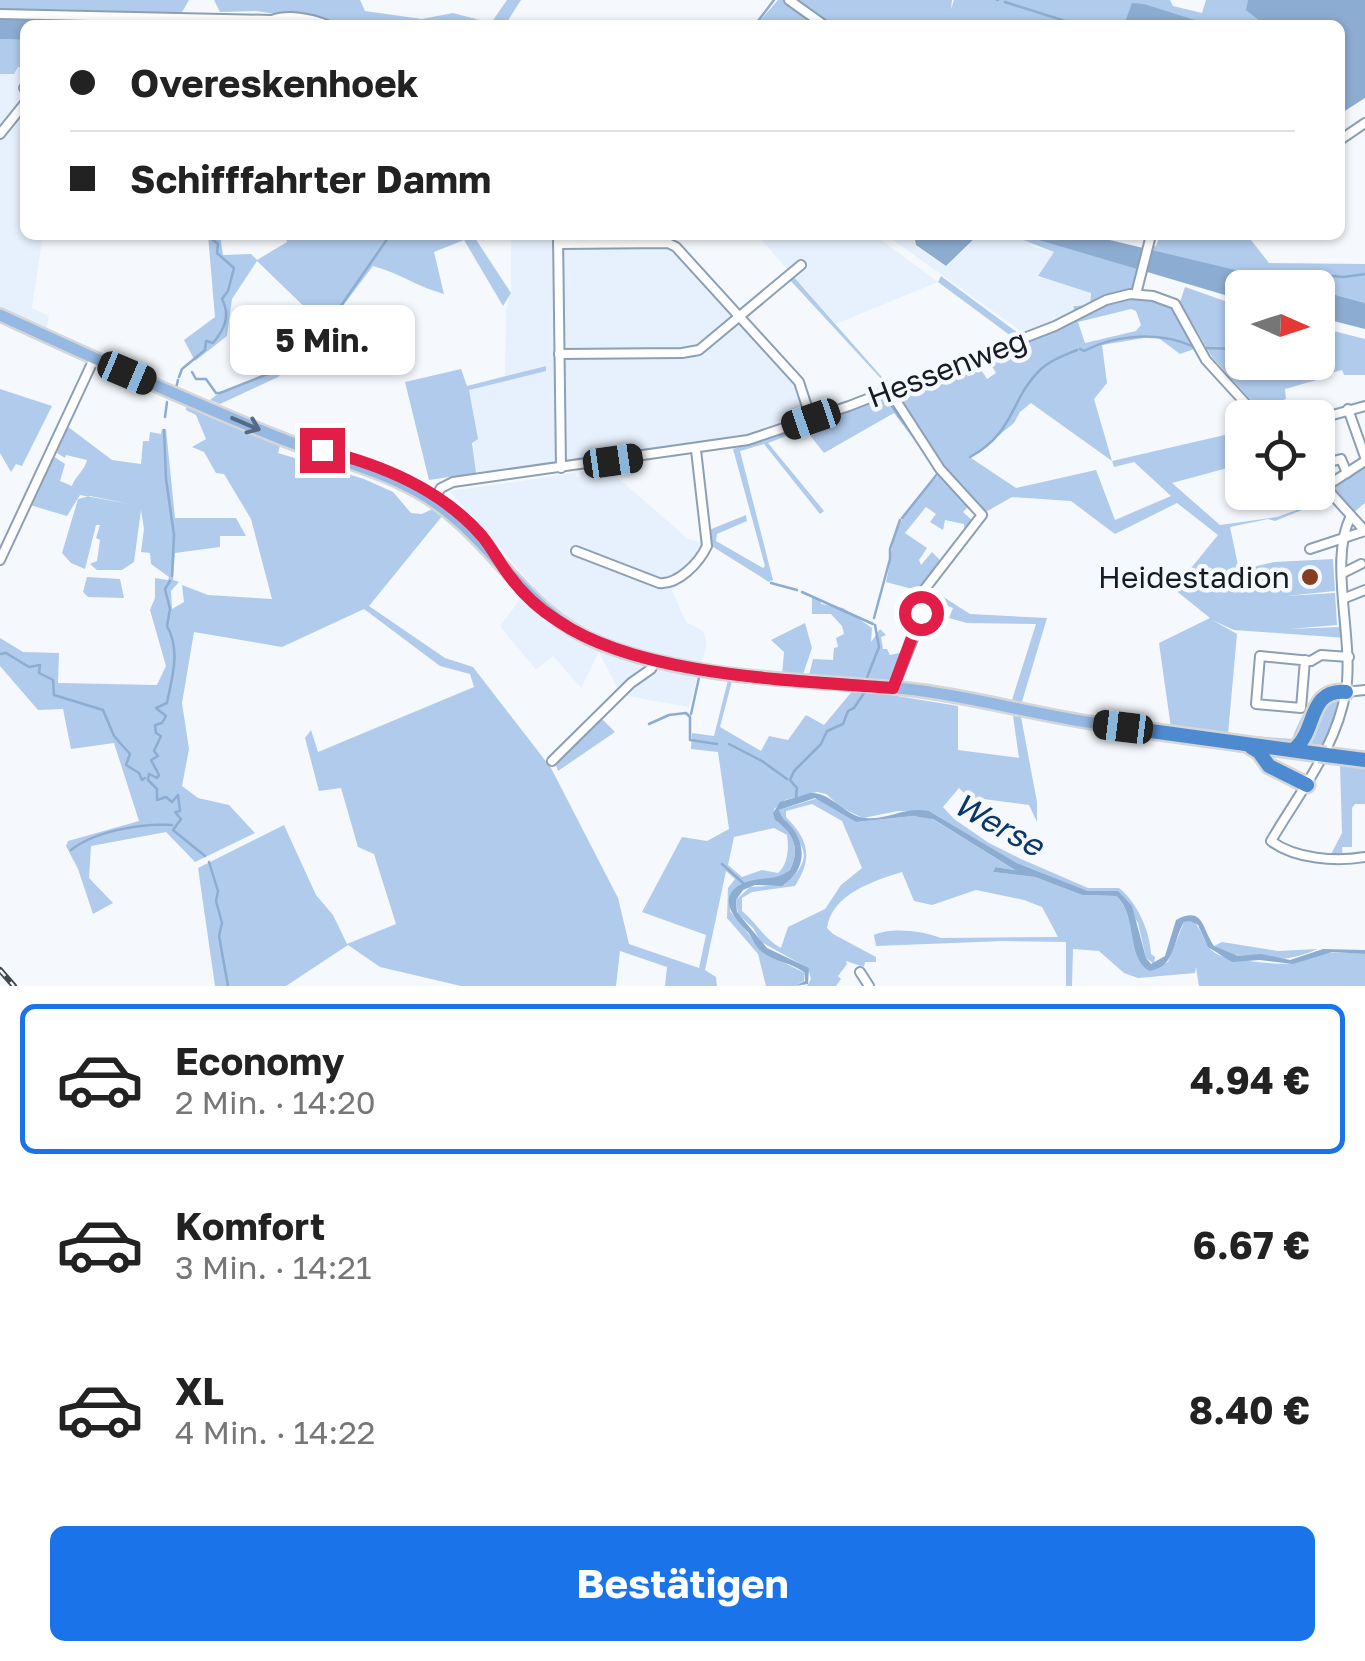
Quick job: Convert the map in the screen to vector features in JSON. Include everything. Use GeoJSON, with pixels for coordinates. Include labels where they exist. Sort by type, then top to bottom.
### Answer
{"type":"FeatureCollection","features":[{"type":"Feature","properties":{"kind":"highway"},"geometry":{"type":"LineString","coordinates":[[1294,750],[1300,746],[1319,700],[1332,692],[1346,692]]}},
{"type":"Feature","properties":{"kind":"highway"},"geometry":{"type":"LineString","coordinates":[[1100,724],[1246,744],[1269,754],[1294,750],[1365,760]]}},
{"type":"Feature","properties":{"kind":"highway"},"geometry":{"type":"LineString","coordinates":[[1306,732],[1308,746],[1323,754]]}},
{"type":"Feature","properties":{"kind":"highway"},"geometry":{"type":"LineString","coordinates":[[1269,754],[1268,766],[1304,779]]}},
{"type":"Feature","properties":{"kind":"main road"},"geometry":{"type":"LineString","coordinates":[[0,315],[186,399],[432,497],[462,523],[533,602],[561,624],[604,646],[656,660],[783,680],[893,688],[1100,724]]}},
{"type":"Feature","properties":{"kind":"street"},"geometry":{"type":"LineString","coordinates":[[789,0],[817,20]]}},
{"type":"Feature","properties":{"kind":"street"},"geometry":{"type":"LineString","coordinates":[[0,14],[316,20]]}},
{"type":"Feature","properties":{"kind":"street"},"geometry":{"type":"LineString","coordinates":[[0,134],[20,109]]}},
{"type":"Feature","properties":{"kind":"street"},"geometry":{"type":"LineString","coordinates":[[558,240],[560,468]]}},
{"type":"Feature","properties":{"kind":"street"},"geometry":{"type":"LineString","coordinates":[[581,240],[672,244],[799,382],[811,419]]}},
{"type":"Feature","properties":{"kind":"street"},"geometry":{"type":"LineString","coordinates":[[1149,240],[1136,294],[1166,300],[1179,308],[1206,360],[1243,400]]}},
{"type":"Feature","properties":{"kind":"street"},"geometry":{"type":"LineString","coordinates":[[559,354],[692,352],[707,346],[799,267],[806,276]]}},
{"type":"Feature","properties":{"kind":"street","name":"Hessenweg"},"geometry":{"type":"LineString","coordinates":[[432,497],[453,482],[748,440],[1055,326],[1106,300],[1136,294]]}},
{"type":"Feature","properties":{"kind":"street"},"geometry":{"type":"LineString","coordinates":[[0,560],[94,359]]}},
{"type":"Feature","properties":{"kind":"street"},"geometry":{"type":"LineString","coordinates":[[889,390],[940,469],[982,515],[924,590],[915,634],[893,688]]}},
{"type":"Feature","properties":{"kind":"street"},"geometry":{"type":"LineString","coordinates":[[1335,413],[1365,406]]}},
{"type":"Feature","properties":{"kind":"street"},"geometry":{"type":"LineString","coordinates":[[1335,481],[1365,459],[1348,409]]}},
{"type":"Feature","properties":{"kind":"street"},"geometry":{"type":"LineString","coordinates":[[576,551],[659,583],[670,584],[681,576],[707,546],[696,450]]}},
{"type":"Feature","properties":{"kind":"street"},"geometry":{"type":"LineString","coordinates":[[1335,460],[1341,459],[1347,472]]}},
{"type":"Feature","properties":{"kind":"street"},"geometry":{"type":"LineString","coordinates":[[1310,549],[1365,531],[1335,498]]}},
{"type":"Feature","properties":{"kind":"street"},"geometry":{"type":"LineString","coordinates":[[1352,516],[1341,541],[1348,657],[1346,692],[1334,731],[1271,841],[1293,851],[1337,861],[1365,857]]}},
{"type":"Feature","properties":{"kind":"street"},"geometry":{"type":"LineString","coordinates":[[1343,573],[1361,564]]}},
{"type":"Feature","properties":{"kind":"street"},"geometry":{"type":"LineString","coordinates":[[1345,598],[1365,590]]}},
{"type":"Feature","properties":{"kind":"street"},"geometry":{"type":"LineString","coordinates":[[1305,660],[1300,708],[1256,704],[1260,656],[1305,660],[1322,655],[1348,657]]}},
{"type":"Feature","properties":{"kind":"street"},"geometry":{"type":"LineString","coordinates":[[552,761],[656,660]]}},
{"type":"Feature","properties":{"kind":"street"},"geometry":{"type":"LineString","coordinates":[[1346,692],[1365,690]]}},
{"type":"Feature","properties":{"kind":"street"},"geometry":{"type":"LineString","coordinates":[[860,972],[869,986]]}},
{"type":"Feature","properties":{"kind":"shaded area"},"geometry":{"type":"Polygon","coordinates":[[[0,0],[189,0],[181,14],[0,12],[0,0]]]}},
{"type":"Feature","properties":{"kind":"shaded area"},"geometry":{"type":"Polygon","coordinates":[[[214,0],[360,0],[365,11],[422,19],[453,13],[480,20],[313,20],[256,11],[220,12],[214,0]]]}},
{"type":"Feature","properties":{"kind":"shaded area"},"geometry":{"type":"Polygon","coordinates":[[[507,0],[521,0],[508,20],[493,20],[507,0]]]}},
{"type":"Feature","properties":{"kind":"shaded area"},"geometry":{"type":"Polygon","coordinates":[[[778,0],[786,0],[814,20],[760,20],[778,0]]]}},
{"type":"Feature","properties":{"kind":"shaded area"},"geometry":{"type":"Polygon","coordinates":[[[791,0],[952,0],[951,9],[954,0],[1170,0],[1173,6],[1202,13],[1206,0],[1304,0],[1282,20],[820,20],[791,0]]]}},
{"type":"Feature","properties":{"kind":"shaded area"},"geometry":{"type":"Polygon","coordinates":[[[1248,0],[1365,0],[1365,98],[1345,111],[1345,20],[1259,20],[1246,10],[1248,0]]]}},
{"type":"Feature","properties":{"kind":"shaded area"},"geometry":{"type":"Polygon","coordinates":[[[1132,3],[1195,20],[1126,20],[1132,3]]]}},
{"type":"Feature","properties":{"kind":"shaded area"},"geometry":{"type":"Polygon","coordinates":[[[0,18],[125,20],[20,20],[20,40],[0,39],[0,18]]]}},
{"type":"Feature","properties":{"kind":"shaded area"},"geometry":{"type":"Polygon","coordinates":[[[0,39],[20,40],[20,67],[14,74],[0,74],[0,39]]]}},
{"type":"Feature","properties":{"kind":"shaded area"},"geometry":{"type":"Polygon","coordinates":[[[20,67],[20,240],[42,240],[32,308],[49,316],[46,331],[0,310],[0,74],[14,74],[20,67]]]}},
{"type":"Feature","properties":{"kind":"shaded area"},"geometry":{"type":"Polygon","coordinates":[[[208,240],[221,240],[223,255],[251,254],[257,260],[286,240],[464,240],[434,252],[444,294],[373,266],[326,328],[278,377],[220,404],[210,400],[276,369],[318,320],[257,261],[232,299],[227,336],[195,361],[184,340],[215,317],[208,240]]]}},
{"type":"Feature","properties":{"kind":"shaded area"},"geometry":{"type":"Polygon","coordinates":[[[464,240],[476,240],[511,293],[503,306],[464,240]]]}},
{"type":"Feature","properties":{"kind":"shaded area"},"geometry":{"type":"Polygon","coordinates":[[[511,240],[667,240],[797,384],[806,419],[757,436],[562,465],[476,473],[468,390],[546,370],[545,366],[505,376],[506,309],[511,293],[511,240]]]}},
{"type":"Feature","properties":{"kind":"shaded area"},"geometry":{"type":"Polygon","coordinates":[[[761,240],[882,240],[938,282],[836,324],[761,240]]]}},
{"type":"Feature","properties":{"kind":"shaded area"},"geometry":{"type":"Polygon","coordinates":[[[893,240],[914,240],[916,246],[946,267],[974,240],[1024,240],[1054,252],[1038,277],[1089,291],[1092,300],[1085,306],[1071,305],[1074,313],[1061,319],[1022,332],[893,240]]]}},
{"type":"Feature","properties":{"kind":"shaded area"},"geometry":{"type":"Polygon","coordinates":[[[915,240],[973,240],[946,266],[916,245],[915,240]]]}},
{"type":"Feature","properties":{"kind":"shaded area"},"geometry":{"type":"Polygon","coordinates":[[[1023,240],[1040,240],[1138,267],[1131,291],[1075,315],[1073,306],[1090,305],[1091,293],[1038,276],[1054,252],[1023,240]]]}},
{"type":"Feature","properties":{"kind":"shaded area"},"geometry":{"type":"Polygon","coordinates":[[[1039,240],[1110,240],[1235,270],[1225,270],[1225,295],[1039,240]]]}},
{"type":"Feature","properties":{"kind":"shaded area"},"geometry":{"type":"Polygon","coordinates":[[[1158,240],[1251,240],[1269,263],[1365,264],[1365,303],[1335,295],[1335,270],[1234,270],[1149,252],[1158,240]]]}},
{"type":"Feature","properties":{"kind":"shaded area"},"geometry":{"type":"Polygon","coordinates":[[[793,276],[888,384],[1011,336],[938,282],[941,276],[1022,336],[886,390],[884,382],[789,279],[793,276]]]}},
{"type":"Feature","properties":{"kind":"shaded area"},"geometry":{"type":"Polygon","coordinates":[[[1185,287],[1225,301],[1225,371],[1212,357],[1180,302],[1185,287]]]}},
{"type":"Feature","properties":{"kind":"shaded area"},"geometry":{"type":"Polygon","coordinates":[[[1335,295],[1365,303],[1365,329],[1335,321],[1335,295]]]}},
{"type":"Feature","properties":{"kind":"shaded area"},"geometry":{"type":"Polygon","coordinates":[[[1139,296],[1171,302],[1197,348],[1180,354],[1156,336],[1102,345],[1107,383],[1094,399],[1112,461],[1225,435],[1225,469],[1172,483],[1220,525],[1302,510],[1275,521],[1230,527],[1239,570],[1274,562],[1333,559],[1335,591],[1286,596],[1335,593],[1337,625],[1289,629],[1339,627],[1335,559],[1340,545],[1346,638],[1234,630],[1212,620],[1237,634],[1228,734],[1292,739],[1312,702],[1332,687],[1336,689],[1297,746],[1171,728],[1159,643],[1210,618],[1174,589],[1218,535],[1177,503],[1115,534],[1071,501],[1012,497],[984,513],[952,481],[891,391],[974,359],[987,379],[996,373],[985,355],[1113,299],[1139,296]],[[1136,311],[1078,322],[1085,343],[1136,331],[1141,325],[1136,311]],[[1031,403],[1014,423],[971,458],[1016,488],[1096,470],[1115,520],[1171,496],[1134,462],[1114,467],[1112,461],[1031,403]]]}},
{"type":"Feature","properties":{"kind":"shaded area"},"geometry":{"type":"Polygon","coordinates":[[[1335,331],[1365,339],[1365,375],[1344,375],[1342,370],[1335,372],[1335,331]]]}},
{"type":"Feature","properties":{"kind":"shaded area"},"geometry":{"type":"Polygon","coordinates":[[[546,366],[546,371],[469,390],[478,439],[472,443],[476,473],[429,480],[405,382],[461,369],[467,386],[546,366]]]}},
{"type":"Feature","properties":{"kind":"shaded area"},"geometry":{"type":"Polygon","coordinates":[[[1233,380],[1316,380],[1285,389],[1283,400],[1251,400],[1233,380]]]}},
{"type":"Feature","properties":{"kind":"shaded area"},"geometry":{"type":"Polygon","coordinates":[[[0,389],[52,406],[22,466],[16,464],[11,472],[0,453],[0,389]]]}},
{"type":"Feature","properties":{"kind":"shaded area"},"geometry":{"type":"Polygon","coordinates":[[[888,392],[937,471],[894,413],[824,453],[805,429],[768,443],[824,511],[820,514],[764,444],[740,451],[773,580],[769,582],[710,545],[709,530],[746,515],[747,521],[717,534],[716,541],[765,566],[733,449],[888,392]]]}},
{"type":"Feature","properties":{"kind":"shaded area"},"geometry":{"type":"Polygon","coordinates":[[[187,403],[281,442],[278,453],[393,492],[411,513],[422,514],[434,508],[443,515],[369,606],[445,658],[473,667],[551,768],[618,898],[629,944],[699,968],[706,935],[642,912],[682,837],[707,841],[729,829],[718,752],[691,749],[692,733],[714,736],[729,676],[733,677],[720,727],[761,751],[769,736],[788,740],[806,715],[824,725],[854,689],[958,706],[958,750],[1019,758],[1013,716],[1021,717],[1037,802],[1037,822],[1029,805],[968,797],[959,788],[943,807],[989,843],[1021,859],[1088,888],[1119,888],[1141,918],[1154,964],[1146,958],[1138,923],[1118,891],[1088,891],[1017,863],[929,811],[898,811],[863,818],[817,792],[785,800],[774,809],[777,822],[794,843],[790,870],[740,886],[733,891],[730,911],[764,953],[805,973],[804,981],[795,986],[766,986],[758,954],[727,918],[728,888],[735,879],[726,871],[705,970],[716,977],[717,986],[665,986],[667,967],[620,951],[616,986],[461,986],[380,967],[348,945],[286,986],[215,986],[198,868],[284,825],[316,895],[333,915],[347,944],[396,924],[374,854],[358,847],[341,788],[319,791],[305,738],[311,730],[318,752],[474,687],[470,674],[440,666],[364,609],[282,647],[194,632],[182,703],[189,749],[182,786],[198,798],[229,805],[255,833],[195,862],[166,832],[91,846],[89,878],[113,903],[93,914],[66,846],[68,841],[139,821],[114,743],[71,749],[63,709],[38,710],[0,666],[0,638],[23,652],[59,653],[58,683],[157,685],[166,666],[150,610],[155,598],[155,578],[169,577],[151,564],[150,553],[141,552],[141,510],[134,562],[122,570],[97,570],[90,564],[97,561],[100,525],[96,525],[85,569],[71,563],[62,553],[78,499],[88,496],[80,495],[67,516],[30,505],[53,456],[65,464],[60,481],[72,486],[86,464],[87,460],[66,455],[65,458],[57,453],[67,426],[112,460],[141,464],[143,441],[149,441],[150,432],[161,434],[166,429],[175,518],[236,518],[246,536],[220,536],[220,547],[175,553],[173,580],[179,582],[171,591],[172,609],[184,602],[182,585],[208,595],[272,599],[251,519],[224,474],[216,473],[204,452],[192,447],[206,439],[196,415],[186,410],[187,403]],[[774,828],[734,837],[728,865],[742,877],[762,870],[778,873],[787,856],[787,835],[774,828]]]}},
{"type":"Feature","properties":{"kind":"shaded area"},"geometry":{"type":"Polygon","coordinates":[[[1365,464],[1365,503],[1353,513],[1335,495],[1335,483],[1365,464]]]}},
{"type":"Feature","properties":{"kind":"shaded area"},"geometry":{"type":"Polygon","coordinates":[[[608,469],[688,539],[710,545],[707,556],[672,590],[686,622],[703,631],[707,644],[689,707],[621,695],[599,652],[581,688],[553,656],[536,670],[500,626],[521,598],[542,613],[543,620],[598,648],[529,592],[534,587],[450,491],[575,473],[580,477],[580,472],[608,469]]]}},
{"type":"Feature","properties":{"kind":"shaded area"},"geometry":{"type":"Polygon","coordinates":[[[942,472],[971,504],[963,512],[975,523],[965,534],[964,524],[945,520],[943,530],[930,522],[936,514],[926,507],[905,533],[927,548],[919,560],[921,565],[932,552],[942,562],[923,601],[915,596],[916,590],[886,582],[893,541],[903,518],[942,472]]]}},
{"type":"Feature","properties":{"kind":"shaded area"},"geometry":{"type":"Polygon","coordinates":[[[87,577],[120,579],[124,598],[88,597],[83,592],[87,577]]]}},
{"type":"Feature","properties":{"kind":"shaded area"},"geometry":{"type":"Polygon","coordinates":[[[928,587],[970,614],[1047,618],[1021,705],[1011,703],[1036,624],[967,623],[949,618],[953,608],[925,596],[928,587]]]}},
{"type":"Feature","properties":{"kind":"shaded area"},"geometry":{"type":"Polygon","coordinates":[[[812,597],[821,604],[843,608],[872,628],[871,642],[880,629],[886,635],[881,637],[883,649],[890,655],[904,652],[890,686],[808,679],[813,659],[833,660],[834,648],[838,647],[836,638],[844,634],[831,614],[812,614],[812,597]]]}},
{"type":"Feature","properties":{"kind":"shaded area"},"geometry":{"type":"Polygon","coordinates":[[[805,623],[812,648],[802,677],[782,676],[784,652],[771,640],[805,623]]]}},
{"type":"Feature","properties":{"kind":"shaded area"},"geometry":{"type":"Polygon","coordinates":[[[1336,695],[1341,701],[1322,749],[1314,747],[1308,739],[1318,705],[1336,695]]]}},
{"type":"Feature","properties":{"kind":"shaded area"},"geometry":{"type":"Polygon","coordinates":[[[601,718],[615,732],[558,771],[555,762],[601,718]]]}},
{"type":"Feature","properties":{"kind":"shaded area"},"geometry":{"type":"Polygon","coordinates":[[[1325,761],[1365,762],[1365,804],[1352,808],[1352,847],[1342,847],[1343,860],[1329,858],[1342,833],[1340,764],[1325,761]]]}},
{"type":"Feature","properties":{"kind":"shaded area"},"geometry":{"type":"Polygon","coordinates":[[[810,793],[825,796],[866,818],[929,811],[1017,863],[1088,891],[1118,891],[1132,906],[1151,964],[1165,956],[1176,920],[1192,915],[1201,921],[1214,946],[1238,956],[1261,954],[1290,960],[1323,949],[1365,950],[1365,954],[1332,952],[1293,964],[1232,962],[1208,947],[1198,925],[1190,921],[1184,922],[1169,959],[1149,971],[1137,956],[1127,914],[1116,896],[1082,895],[1035,877],[993,872],[995,867],[1015,870],[933,819],[913,816],[856,822],[815,798],[779,810],[801,845],[795,875],[782,886],[755,885],[743,890],[736,900],[737,912],[767,948],[809,968],[808,984],[795,986],[805,981],[805,973],[760,950],[734,916],[729,898],[744,883],[790,870],[795,848],[773,813],[780,802],[810,793]]]}},
{"type":"Feature","properties":{"kind":"shaded area"},"geometry":{"type":"Polygon","coordinates":[[[818,798],[856,822],[931,818],[1015,870],[995,867],[993,872],[1035,877],[1082,895],[1116,896],[1127,914],[1138,956],[1149,971],[1168,962],[1184,922],[1191,920],[1213,952],[1235,959],[1289,964],[1324,953],[1365,954],[1365,986],[1199,986],[1196,967],[1195,973],[1138,978],[1124,973],[1099,951],[1073,949],[1072,986],[1066,986],[1066,942],[876,946],[874,935],[898,931],[941,938],[1058,937],[1042,907],[1024,900],[976,890],[932,905],[914,901],[902,872],[856,891],[830,916],[827,928],[833,934],[876,957],[876,962],[865,962],[864,967],[846,961],[836,986],[807,986],[811,979],[808,968],[761,942],[738,914],[736,900],[750,887],[784,885],[803,862],[801,844],[779,810],[818,798]],[[812,804],[786,811],[806,850],[801,876],[795,886],[752,892],[742,898],[742,911],[781,948],[788,927],[825,909],[841,885],[862,868],[842,821],[812,804]]]}},
{"type":"Feature","properties":{"kind":"shaded area"},"geometry":{"type":"Polygon","coordinates":[[[1222,942],[1278,951],[1317,949],[1266,960],[1238,956],[1214,946],[1222,942]]]}},
{"type":"Feature","properties":{"kind":"waterway"},"geometry":{"type":"LineString","coordinates":[[759,20],[774,0]]}},
{"type":"Feature","properties":{"kind":"waterway"},"geometry":{"type":"LineString","coordinates":[[1005,2],[1062,20]]}},
{"type":"Feature","properties":{"kind":"waterway"},"geometry":{"type":"LineString","coordinates":[[179,377],[182,369],[205,350],[206,341],[213,343],[225,322],[222,299],[234,268],[217,253],[218,244],[213,240]]}},
{"type":"Feature","properties":{"kind":"waterway"},"geometry":{"type":"LineString","coordinates":[[327,326],[387,240]]}},
{"type":"Feature","properties":{"kind":"waterway"},"geometry":{"type":"LineString","coordinates":[[1335,276],[1365,274]]}},
{"type":"Feature","properties":{"kind":"waterway"},"geometry":{"type":"LineString","coordinates":[[192,372],[196,379],[206,379],[220,393],[273,372],[315,328],[322,332]]}},
{"type":"Feature","properties":{"kind":"waterway"},"geometry":{"type":"LineString","coordinates":[[1080,349],[1139,337],[1167,338],[1194,347]]}},
{"type":"Feature","properties":{"kind":"waterway"},"geometry":{"type":"LineString","coordinates":[[1204,348],[1225,349]]}},
{"type":"Feature","properties":{"kind":"waterway"},"geometry":{"type":"LineString","coordinates":[[970,457],[1005,426],[1023,391],[1041,369],[1077,350]]}},
{"type":"Feature","properties":{"kind":"waterway"},"geometry":{"type":"LineString","coordinates":[[176,388],[178,380]]}},
{"type":"Feature","properties":{"kind":"waterway"},"geometry":{"type":"LineString","coordinates":[[885,397],[897,413]]}},
{"type":"Feature","properties":{"kind":"waterway"},"geometry":{"type":"LineString","coordinates":[[165,417],[167,402]]}},
{"type":"Feature","properties":{"kind":"waterway"},"geometry":{"type":"LineString","coordinates":[[898,415],[916,438]]}},
{"type":"Feature","properties":{"kind":"waterway"},"geometry":{"type":"LineString","coordinates":[[164,430],[174,535],[172,576]]}},
{"type":"Feature","properties":{"kind":"waterway"},"geometry":{"type":"LineString","coordinates":[[902,518],[938,473]]}},
{"type":"Feature","properties":{"kind":"waterway"},"geometry":{"type":"LineString","coordinates":[[874,618],[900,520]]}},
{"type":"Feature","properties":{"kind":"waterway"},"geometry":{"type":"LineString","coordinates":[[148,779],[149,774],[157,778],[159,775],[151,760],[158,756],[154,751],[161,736],[155,725],[166,716],[156,708],[167,703],[174,664],[165,589],[170,581]]}},
{"type":"Feature","properties":{"kind":"waterway"},"geometry":{"type":"LineString","coordinates":[[771,583],[797,590]]}},
{"type":"Feature","properties":{"kind":"waterway"},"geometry":{"type":"LineString","coordinates":[[802,592],[873,624]]}},
{"type":"Feature","properties":{"kind":"waterway"},"geometry":{"type":"LineString","coordinates":[[866,680],[879,647],[875,625]]}},
{"type":"Feature","properties":{"kind":"waterway"},"geometry":{"type":"LineString","coordinates":[[0,654],[6,653],[29,667],[40,665],[39,673],[53,680],[54,695],[103,710],[114,736],[130,754],[126,765],[139,773],[142,780],[145,778]]}},
{"type":"Feature","properties":{"kind":"waterway"},"geometry":{"type":"LineString","coordinates":[[691,714],[700,673]]}},
{"type":"Feature","properties":{"kind":"waterway"},"geometry":{"type":"LineString","coordinates":[[796,797],[797,788],[790,780],[794,771],[821,744],[827,731],[843,724],[848,711],[864,693]]}},
{"type":"Feature","properties":{"kind":"waterway"},"geometry":{"type":"LineString","coordinates":[[649,724],[686,713],[690,717],[690,740],[717,744]]}},
{"type":"Feature","properties":{"kind":"waterway"},"geometry":{"type":"LineString","coordinates":[[729,744],[787,779]]}},
{"type":"Feature","properties":{"kind":"waterway"},"geometry":{"type":"LineString","coordinates":[[148,780],[157,789],[157,800],[166,797],[172,802],[178,795],[180,811],[175,812],[181,819],[173,830],[205,856]]}},
{"type":"Feature","properties":{"kind":"waterway"},"geometry":{"type":"LineString","coordinates":[[71,850],[119,830],[172,825]]}},
{"type":"Feature","properties":{"kind":"waterway"},"geometry":{"type":"LineString","coordinates":[[209,862],[218,891],[216,901],[222,923],[219,936],[228,986]]}},
{"type":"Feature","properties":{"kind":"waterway"},"geometry":{"type":"LineString","coordinates":[[722,864],[743,883]]}},
{"type":"Feature","properties":{"kind":"railway"},"geometry":{"type":"LineString","coordinates":[[0,970],[14,986]]}},
{"type":"Feature","properties":{"kind":"place","name":"Heidestadion"},"geometry":{"type":"Point","coordinates":[1310,577]}},
{"type":"Feature","properties":{"kind":"route"},"geometry":{"type":"LineString","coordinates":[[322,450],[384,470],[432,493],[479,532],[510,578],[541,608],[561,624],[626,653],[733,673],[893,688],[921,613]]}},
{"type":"Feature","properties":{"kind":"water label","name":"Werse"},"geometry":{"type":"Point","coordinates":[999,824]}}]}
